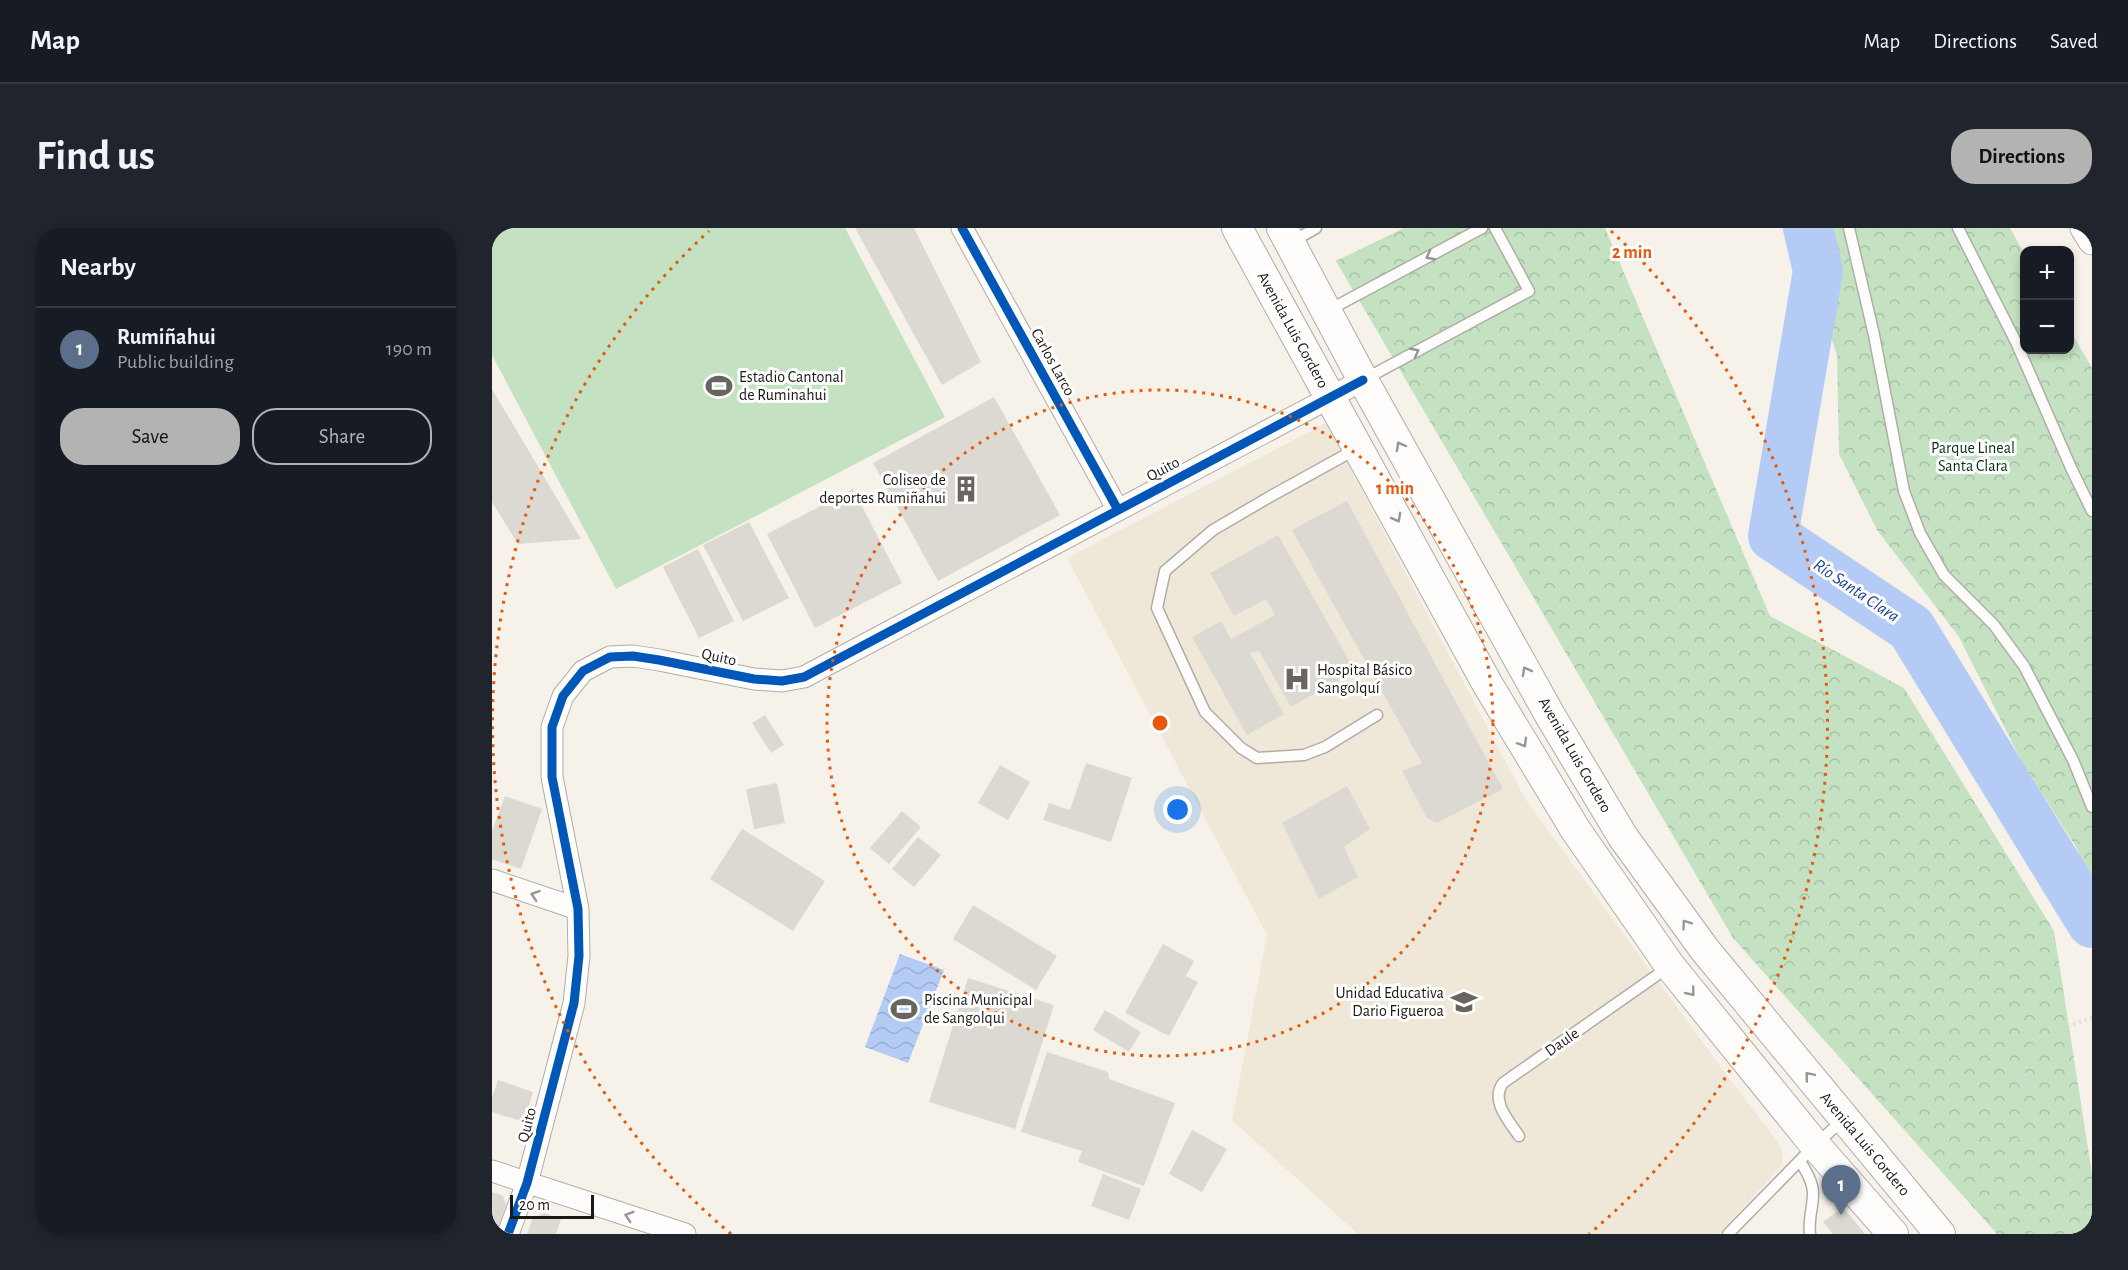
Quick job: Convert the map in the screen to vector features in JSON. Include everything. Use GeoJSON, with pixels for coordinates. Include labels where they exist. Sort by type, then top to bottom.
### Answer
{"type":"FeatureCollection","features":[{"type":"Feature","properties":{"kind":"main road","name":"Avenida Luis Cordero"},"geometry":{"type":"LineString","coordinates":[[1237,228],[1488,685],[1575,829],[1670,966],[1808,1153],[1893,1234]]}},
{"type":"Feature","properties":{"kind":"main road","name":"Avenida Luis Cordero"},"geometry":{"type":"LineString","coordinates":[[1286,235],[1363,380],[1551,717],[1623,837],[1705,950],[1940,1234]]}},
{"type":"Feature","properties":{"kind":"street","name":"Carlos Larco"},"geometry":{"type":"LineString","coordinates":[[962,228],[1119,510]]}},
{"type":"Feature","properties":{"kind":"street"},"geometry":{"type":"LineString","coordinates":[[2084,228],[2092,241]]}},
{"type":"Feature","properties":{"kind":"street","name":"Quito"},"geometry":{"type":"LineString","coordinates":[[508,1234],[527,1183],[574,1003],[579,956],[578,909],[552,777],[552,727],[563,696],[584,671],[610,657],[633,656],[754,679],[782,681],[804,677],[1363,380]]}},
{"type":"Feature","properties":{"kind":"street"},"geometry":{"type":"LineString","coordinates":[[492,880],[578,909]]}},
{"type":"Feature","properties":{"kind":"street"},"geometry":{"type":"LineString","coordinates":[[492,1171],[685,1234]]}},
{"type":"Feature","properties":{"kind":"lane"},"geometry":{"type":"LineString","coordinates":[[1286,235],[1316,228]]}},
{"type":"Feature","properties":{"kind":"lane"},"geometry":{"type":"LineString","coordinates":[[1327,312],[1482,228]]}},
{"type":"Feature","properties":{"kind":"lane"},"geometry":{"type":"LineString","coordinates":[[1363,380],[1529,291],[1495,228]]}},
{"type":"Feature","properties":{"kind":"lane"},"geometry":{"type":"LineString","coordinates":[[1849,228],[1874,335],[1904,491],[1920,533],[1944,575],[1994,626],[2024,666],[2073,760],[2092,807]]}},
{"type":"Feature","properties":{"kind":"lane"},"geometry":{"type":"LineString","coordinates":[[1958,228],[2016,342],[2092,511]]}},
{"type":"Feature","properties":{"kind":"lane"},"geometry":{"type":"LineString","coordinates":[[1358,448],[1213,531],[1165,571],[1157,608],[1205,712],[1240,748],[1257,758],[1304,755],[1325,747],[1377,715]]}},
{"type":"Feature","properties":{"kind":"lane","name":"Daule"},"geometry":{"type":"LineString","coordinates":[[1520,1136],[1500,1107],[1498,1093],[1503,1083],[1670,966]]}},
{"type":"Feature","properties":{"kind":"lane"},"geometry":{"type":"LineString","coordinates":[[1728,1234],[1845,1119]]}},
{"type":"Feature","properties":{"kind":"lane"},"geometry":{"type":"LineString","coordinates":[[1808,1153],[1813,1192],[1810,1234]]}},
{"type":"Feature","properties":{"kind":"path"},"geometry":{"type":"LineString","coordinates":[[2031,1234],[2022,1204],[2017,1103],[2031,1047],[2043,1034],[2092,1018]]}},
{"type":"Feature","properties":{"kind":"shaded area"},"geometry":{"type":"Polygon","coordinates":[[[1326,423],[1526,800],[1782,1148],[1782,1165],[1719,1234],[1358,1234],[1232,1120],[1267,935],[1067,558],[1326,423]]]}},
{"type":"Feature","properties":{"kind":"green space","name":"Estadio Cantonal de Ruminahui"},"geometry":{"type":"Polygon","coordinates":[[[492,228],[845,228],[945,417],[616,589],[492,355],[492,228]]]}},
{"type":"Feature","properties":{"kind":"green space"},"geometry":{"type":"Polygon","coordinates":[[[1404,228],[1605,228],[1770,616],[1904,688],[2054,931],[2092,1174],[2092,1234],[1997,1234],[1733,938],[1336,261],[1404,228]]]}},
{"type":"Feature","properties":{"kind":"green space","name":"Parque Lineal Santa Clara"},"geometry":{"type":"Polygon","coordinates":[[[1794,228],[2010,228],[2020,246],[2020,354],[2074,354],[2074,337],[2092,368],[2092,886],[2076,847],[2021,760],[1959,637],[1877,530],[1839,454],[1837,355],[1794,228]]]}},
{"type":"Feature","properties":{"kind":"water","name":"Piscina Municipal de Sangolqui"},"geometry":{"type":"Polygon","coordinates":[[[900,954],[944,970],[908,1063],[865,1047],[900,954]]]}},
{"type":"Feature","properties":{"kind":"building"},"geometry":{"type":"Polygon","coordinates":[[[855,228],[914,228],[981,362],[942,385],[855,228]]]}},
{"type":"Feature","properties":{"kind":"building"},"geometry":{"type":"Polygon","coordinates":[[[492,389],[581,539],[518,544],[492,502],[492,389]]]}},
{"type":"Feature","properties":{"kind":"building","name":"Coliseo de deportes Rumiñahui"},"geometry":{"type":"Polygon","coordinates":[[[994,397],[1060,515],[938,581],[873,463],[994,397]]]}},
{"type":"Feature","properties":{"kind":"building"},"geometry":{"type":"Polygon","coordinates":[[[853,489],[902,583],[815,628],[767,534],[853,489]]]}},
{"type":"Feature","properties":{"kind":"building"},"geometry":{"type":"Polygon","coordinates":[[[1347,501],[1503,789],[1437,823],[1427,818],[1402,771],[1422,763],[1292,530],[1347,501]]]}},
{"type":"Feature","properties":{"kind":"building"},"geometry":{"type":"Polygon","coordinates":[[[749,522],[789,598],[743,621],[703,545],[749,522]]]}},
{"type":"Feature","properties":{"kind":"building"},"geometry":{"type":"Polygon","coordinates":[[[1278,535],[1355,671],[1291,707],[1259,651],[1250,653],[1284,714],[1247,735],[1192,637],[1221,621],[1231,639],[1275,615],[1266,599],[1234,616],[1210,573],[1278,535]]]}},
{"type":"Feature","properties":{"kind":"building"},"geometry":{"type":"Polygon","coordinates":[[[698,549],[734,621],[699,638],[663,567],[698,549]]]}},
{"type":"Feature","properties":{"kind":"building"},"geometry":{"type":"Polygon","coordinates":[[[765,715],[784,745],[771,753],[752,723],[765,715]]]}},
{"type":"Feature","properties":{"kind":"building"},"geometry":{"type":"Polygon","coordinates":[[[1086,763],[1132,778],[1111,842],[1043,820],[1049,803],[1070,810],[1086,763]]]}},
{"type":"Feature","properties":{"kind":"building"},"geometry":{"type":"Polygon","coordinates":[[[1000,765],[1030,782],[1008,820],[978,803],[1000,765]]]}},
{"type":"Feature","properties":{"kind":"building"},"geometry":{"type":"Polygon","coordinates":[[[777,783],[785,823],[754,829],[746,789],[777,783]]]}},
{"type":"Feature","properties":{"kind":"building"},"geometry":{"type":"Polygon","coordinates":[[[1347,786],[1370,829],[1344,847],[1358,877],[1319,899],[1282,823],[1347,786]]]}},
{"type":"Feature","properties":{"kind":"building"},"geometry":{"type":"Polygon","coordinates":[[[505,796],[542,809],[521,869],[492,859],[492,831],[505,796]]]}},
{"type":"Feature","properties":{"kind":"building"},"geometry":{"type":"Polygon","coordinates":[[[902,811],[921,827],[889,864],[870,848],[902,811]]]}},
{"type":"Feature","properties":{"kind":"building"},"geometry":{"type":"Polygon","coordinates":[[[742,829],[825,881],[793,931],[710,879],[742,829]]]}},
{"type":"Feature","properties":{"kind":"building"},"geometry":{"type":"Polygon","coordinates":[[[918,837],[941,855],[914,887],[892,869],[918,837]]]}},
{"type":"Feature","properties":{"kind":"building"},"geometry":{"type":"Polygon","coordinates":[[[973,905],[1057,956],[1036,990],[953,939],[973,905]]]}},
{"type":"Feature","properties":{"kind":"building"},"geometry":{"type":"Polygon","coordinates":[[[1163,944],[1194,961],[1186,976],[1198,982],[1169,1036],[1125,1013],[1163,944]]]}},
{"type":"Feature","properties":{"kind":"building"},"geometry":{"type":"Polygon","coordinates":[[[968,978],[1054,1005],[1015,1129],[929,1102],[968,978]]]}},
{"type":"Feature","properties":{"kind":"building"},"geometry":{"type":"Polygon","coordinates":[[[1105,1010],[1141,1032],[1129,1052],[1093,1030],[1105,1010]]]}},
{"type":"Feature","properties":{"kind":"building"},"geometry":{"type":"Polygon","coordinates":[[[1047,1052],[1108,1072],[1109,1079],[1175,1103],[1144,1186],[1078,1162],[1082,1151],[1021,1132],[1047,1052]]]}},
{"type":"Feature","properties":{"kind":"building"},"geometry":{"type":"Polygon","coordinates":[[[498,1080],[533,1092],[524,1122],[492,1112],[492,1098],[498,1080]]]}},
{"type":"Feature","properties":{"kind":"building"},"geometry":{"type":"Polygon","coordinates":[[[1192,1130],[1227,1149],[1202,1192],[1169,1174],[1192,1130]]]}},
{"type":"Feature","properties":{"kind":"building"},"geometry":{"type":"Polygon","coordinates":[[[1103,1174],[1141,1189],[1129,1220],[1091,1206],[1103,1174]]]}},
{"type":"Feature","properties":{"kind":"building"},"geometry":{"type":"Polygon","coordinates":[[[492,1192],[503,1196],[506,1205],[496,1234],[492,1234],[492,1192]]]}},
{"type":"Feature","properties":{"kind":"building"},"geometry":{"type":"Polygon","coordinates":[[[1843,1207],[1865,1234],[1833,1234],[1823,1222],[1843,1207]]]}},
{"type":"Feature","properties":{"kind":"building"},"geometry":{"type":"Polygon","coordinates":[[[544,1213],[561,1219],[556,1234],[527,1234],[532,1219],[544,1213]]]}},
{"type":"Feature","properties":{"kind":"waterway","name":"Río Santa Clara"},"geometry":{"type":"LineString","coordinates":[[1808,228],[1818,271],[1773,536],[1911,628],[2092,923]]}},
{"type":"Feature","properties":{"kind":"cycle path"},"geometry":{"type":"LineString","coordinates":[[962,228],[1118,510]]}},
{"type":"Feature","properties":{"kind":"cycle path"},"geometry":{"type":"LineString","coordinates":[[508,1234],[527,1183],[574,1003],[579,956],[578,909],[552,777],[552,727],[563,696],[583,671],[610,657],[633,656],[754,679],[782,681],[804,677],[1363,380]]}},
{"type":"Feature","properties":{"kind":"place","name":"Estadio Cantonal de Ruminahui"},"geometry":{"type":"Point","coordinates":[719,386]}},
{"type":"Feature","properties":{"kind":"place","name":"Coliseo de deportes Rumiñahui"},"geometry":{"type":"Point","coordinates":[966,489]}},
{"type":"Feature","properties":{"kind":"place","name":"Hospital Básico Sangolquí"},"geometry":{"type":"Point","coordinates":[1297,679]}},
{"type":"Feature","properties":{"kind":"place","name":"Unidad Educativa Dario Figueroa"},"geometry":{"type":"Point","coordinates":[1464,1002]}},
{"type":"Feature","properties":{"kind":"place","name":"Piscina Municipal de Sangolqui"},"geometry":{"type":"Point","coordinates":[904,1009]}},
{"type":"Feature","properties":{"kind":"place","name":"Rumiñahui"},"geometry":{"type":"Point","coordinates":[1841,1215]}}]}
